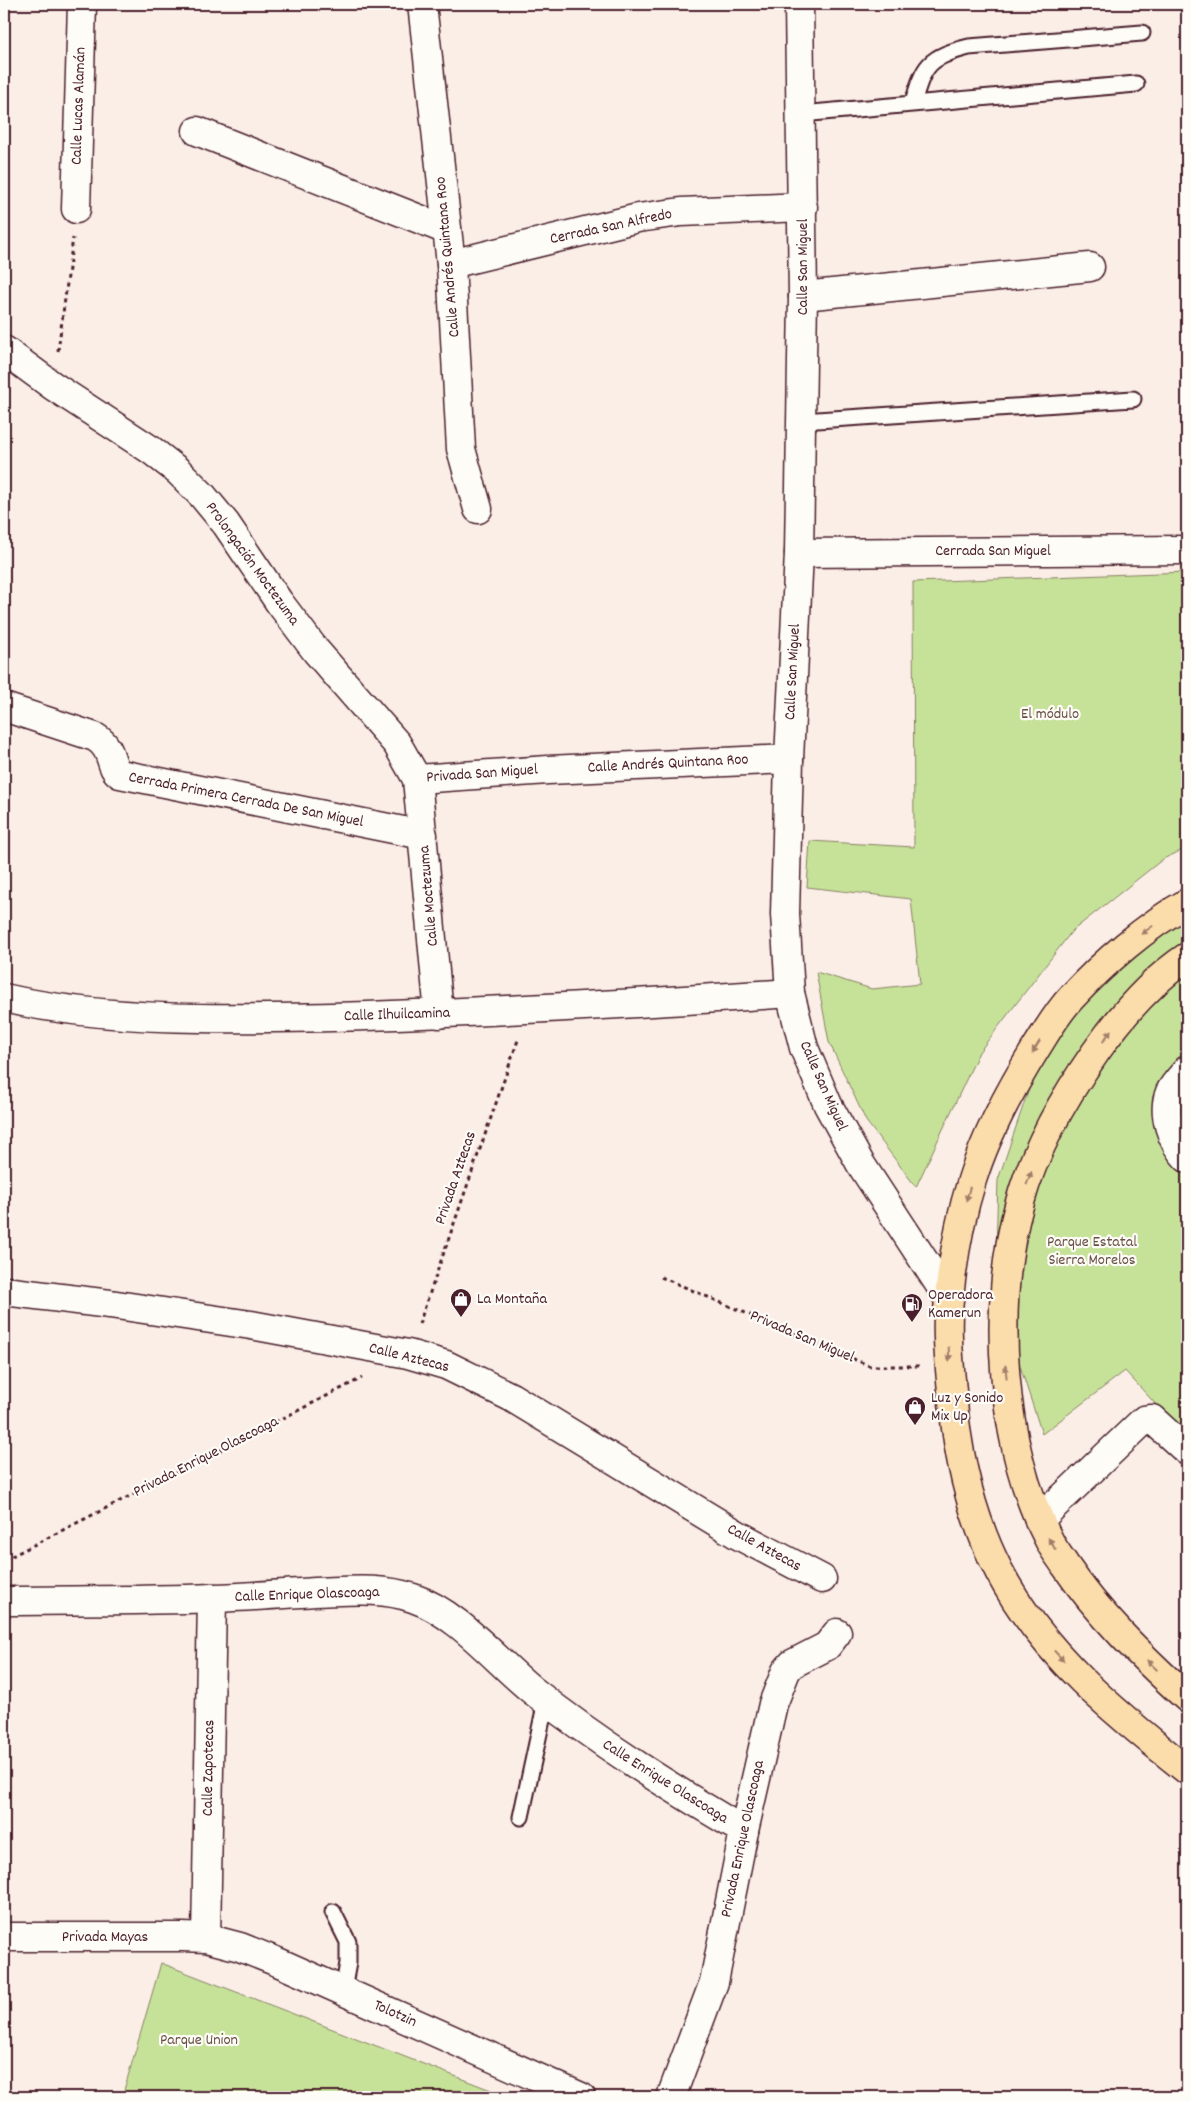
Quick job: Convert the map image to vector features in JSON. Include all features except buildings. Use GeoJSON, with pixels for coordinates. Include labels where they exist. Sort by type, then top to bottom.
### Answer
{"type":"FeatureCollection","features":[{"type":"Feature","properties":{"kind":"highway"},"geometry":{"type":"LineString","coordinates":[[1187,903],[1127,944],[1070,999],[1049,1027],[1020,1073],[992,1125],[972,1180],[960,1224],[949,1299],[948,1332],[959,1457],[969,1497],[984,1540],[1004,1580],[1027,1619],[1055,1652],[1130,1725],[1187,1770]]}},
{"type":"Feature","properties":{"kind":"highway"},"geometry":{"type":"LineString","coordinates":[[1187,956],[1142,996],[1114,1027],[1058,1109],[1020,1202],[1009,1252],[1004,1305],[1005,1364],[1012,1426],[1023,1472],[1039,1520],[1050,1542],[1079,1585],[1127,1641],[1187,1698]]}},
{"type":"Feature","properties":{"kind":"street","name":"Calle Lucas Alamán"},"geometry":{"type":"LineString","coordinates":[[76,209],[82,4]]}},
{"type":"Feature","properties":{"kind":"street","name":"Calle Andrés Quintana Roo"},"geometry":{"type":"LineString","coordinates":[[422,4],[451,264],[461,449],[478,508]]}},
{"type":"Feature","properties":{"kind":"street","name":"Calle San Miguel"},"geometry":{"type":"LineString","coordinates":[[799,4],[803,207],[802,421],[799,553],[789,759],[785,914],[790,993],[804,1048],[828,1105],[860,1163],[949,1299]]}},
{"type":"Feature","properties":{"kind":"street"},"geometry":{"type":"LineString","coordinates":[[197,131],[447,230]]}},
{"type":"Feature","properties":{"kind":"street","name":"Cerrada San Alfredo"},"geometry":{"type":"LineString","coordinates":[[451,264],[638,218],[681,212],[803,207]]}},
{"type":"Feature","properties":{"kind":"street"},"geometry":{"type":"LineString","coordinates":[[803,296],[1090,267]]}},
{"type":"Feature","properties":{"kind":"street","name":"Prolongación Moctezuma"},"geometry":{"type":"LineString","coordinates":[[5,355],[151,450],[178,471],[202,495],[226,524],[278,602],[316,651],[397,744],[417,779]]}},
{"type":"Feature","properties":{"kind":"street","name":"Cerrada San Miguel"},"geometry":{"type":"LineString","coordinates":[[799,553],[1187,550]]}},
{"type":"Feature","properties":{"kind":"street","name":"Cerrada Primera Cerrada De San Miguel"},"geometry":{"type":"LineString","coordinates":[[4,708],[95,737],[108,748],[114,768],[120,774],[423,835]]}},
{"type":"Feature","properties":{"kind":"street","name":"Calle Andrés Quintana Roo"},"geometry":{"type":"LineString","coordinates":[[548,770],[789,759]]}},
{"type":"Feature","properties":{"kind":"street","name":"Privada San Miguel"},"geometry":{"type":"LineString","coordinates":[[417,779],[548,770]]}},
{"type":"Feature","properties":{"kind":"street","name":"Calle Moctezuma"},"geometry":{"type":"LineString","coordinates":[[417,779],[440,1014]]}},
{"type":"Feature","properties":{"kind":"street","name":"Calle Ilhuilcamina"},"geometry":{"type":"LineString","coordinates":[[4,998],[86,1011],[149,1016],[291,1018],[440,1014],[790,993]]}},
{"type":"Feature","properties":{"kind":"street"},"geometry":{"type":"LineString","coordinates":[[1187,1070],[1170,1092],[1167,1104],[1168,1121],[1175,1141],[1187,1158]]}},
{"type":"Feature","properties":{"kind":"street","name":"Calle Aztecas"},"geometry":{"type":"LineString","coordinates":[[4,1291],[110,1304],[251,1325],[408,1354],[446,1365],[511,1397],[738,1535],[822,1579]]}},
{"type":"Feature","properties":{"kind":"street"},"geometry":{"type":"LineString","coordinates":[[1039,1520],[1144,1420],[1152,1420],[1187,1451]]}},
{"type":"Feature","properties":{"kind":"street","name":"Calle Enrique Olascoaga"},"geometry":{"type":"LineString","coordinates":[[4,1607],[365,1590],[393,1593],[414,1598],[441,1612],[546,1701],[586,1731],[672,1789],[744,1831]]}},
{"type":"Feature","properties":{"kind":"street","name":"Calle Zapotecas"},"geometry":{"type":"LineString","coordinates":[[206,1938],[212,1598]]}},
{"type":"Feature","properties":{"kind":"street","name":"Privada Enrique Olascoaga"},"geometry":{"type":"LineString","coordinates":[[671,2097],[714,1982],[744,1831],[773,1704],[786,1671],[796,1660],[826,1646],[837,1633]]}},
{"type":"Feature","properties":{"kind":"street","name":"Privada Mayas"},"geometry":{"type":"LineString","coordinates":[[4,1937],[206,1938]]}},
{"type":"Feature","properties":{"kind":"street","name":"Tolotzin"},"geometry":{"type":"LineString","coordinates":[[206,1938],[240,1947],[342,1990],[581,2097]]}},
{"type":"Feature","properties":{"kind":"lane"},"geometry":{"type":"LineString","coordinates":[[913,103],[921,75],[927,65],[953,51],[969,47],[1142,33]]}},
{"type":"Feature","properties":{"kind":"lane"},"geometry":{"type":"LineString","coordinates":[[801,114],[1136,84]]}},
{"type":"Feature","properties":{"kind":"lane"},"geometry":{"type":"LineString","coordinates":[[802,421],[1133,399]]}},
{"type":"Feature","properties":{"kind":"lane"},"geometry":{"type":"LineString","coordinates":[[521,1817],[546,1701]]}},
{"type":"Feature","properties":{"kind":"lane"},"geometry":{"type":"LineString","coordinates":[[333,1912],[348,1942],[348,1963],[342,1990]]}},
{"type":"Feature","properties":{"kind":"path"},"geometry":{"type":"LineString","coordinates":[[53,386],[76,209]]}},
{"type":"Feature","properties":{"kind":"path","name":"Privada Aztecas"},"geometry":{"type":"LineString","coordinates":[[408,1354],[517,1047],[522,1009]]}},
{"type":"Feature","properties":{"kind":"path","name":"Privada San Miguel"},"geometry":{"type":"LineString","coordinates":[[661,1277],[870,1366],[950,1367]]}},
{"type":"Feature","properties":{"kind":"path","name":"Privada Enrique Olascoaga"},"geometry":{"type":"LineString","coordinates":[[4,1560],[364,1377]]}},
{"type":"Feature","properties":{"kind":"green space","name":"El módulo"},"geometry":{"type":"Polygon","coordinates":[[[1187,572],[1187,848],[1163,859],[1072,931],[979,1052],[916,1187],[866,1121],[829,1042],[816,972],[872,989],[920,984],[911,899],[807,887],[810,841],[914,847],[913,582],[1187,572]]]}},
{"type":"Feature","properties":{"kind":"green space","name":"Parque Estatal Sierra Morelos"},"geometry":{"type":"Polygon","coordinates":[[[1187,891],[1187,1438],[1125,1371],[1042,1434],[995,1289],[998,1180],[1036,1068],[1095,970],[1187,891]]]}},
{"type":"Feature","properties":{"kind":"green space","name":"Parque Union"},"geometry":{"type":"Polygon","coordinates":[[[161,1963],[509,2097],[122,2097],[161,1963]]]}},
{"type":"Feature","properties":{"kind":"place","name":"La Montaña"},"geometry":{"type":"Point","coordinates":[461,1318]}},
{"type":"Feature","properties":{"kind":"place","name":"Operadora Kamerun"},"geometry":{"type":"Point","coordinates":[912,1323]}},
{"type":"Feature","properties":{"kind":"place","name":"Luz y Sonido Mix Up"},"geometry":{"type":"Point","coordinates":[915,1426]}}]}
